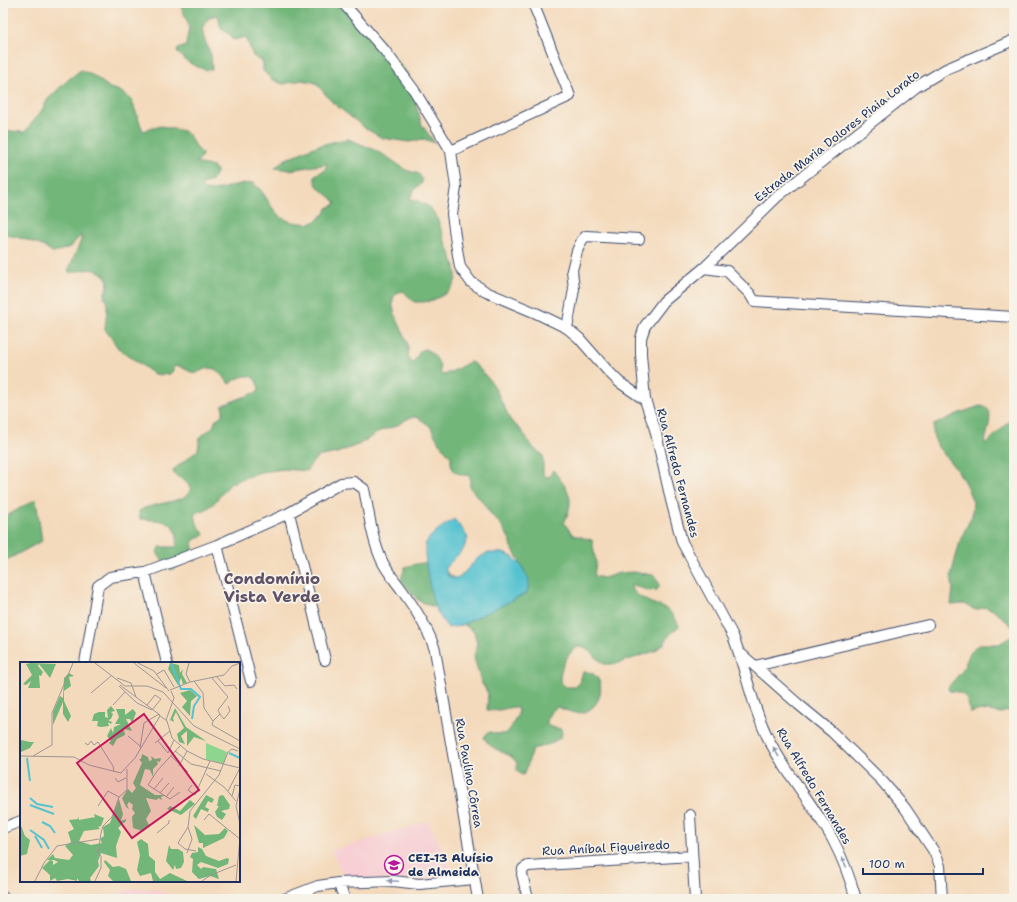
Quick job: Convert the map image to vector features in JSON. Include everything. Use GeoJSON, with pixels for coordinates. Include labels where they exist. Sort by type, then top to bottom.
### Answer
{"type":"FeatureCollection","features":[{"type":"Feature","properties":{"kind":"street","name":"Rua Alfredo Fernandes"},"geometry":{"type":"LineString","coordinates":[[343,3],[385,51],[414,90],[451,151],[456,187],[452,214],[460,267],[471,282],[486,292],[567,328],[579,338],[619,382],[645,400],[655,429],[669,494],[682,542],[733,636],[740,653],[756,711],[768,739],[832,839],[846,867],[856,899]]}},
{"type":"Feature","properties":{"kind":"street"},"geometry":{"type":"LineString","coordinates":[[451,151],[570,96],[533,3]]}},
{"type":"Feature","properties":{"kind":"street","name":"Estrada Maria Dolores Piaia Lorato"},"geometry":{"type":"LineString","coordinates":[[645,400],[641,338],[645,326],[664,301],[704,268],[778,196],[916,87],[946,69],[1014,40]]}},
{"type":"Feature","properties":{"kind":"street"},"geometry":{"type":"LineString","coordinates":[[567,328],[574,289],[572,270],[577,251],[582,240],[586,236],[639,239]]}},
{"type":"Feature","properties":{"kind":"street"},"geometry":{"type":"LineString","coordinates":[[704,268],[727,271],[750,294],[754,301],[1014,317]]}},
{"type":"Feature","properties":{"kind":"street","name":"Rua Paulino Côrrea"},"geometry":{"type":"LineString","coordinates":[[85,662],[98,586],[110,577],[144,572],[217,545],[289,513],[341,483],[354,482],[364,489],[377,547],[383,562],[391,577],[406,596],[423,624],[431,638],[435,650],[478,899]]}},
{"type":"Feature","properties":{"kind":"street"},"geometry":{"type":"LineString","coordinates":[[289,513],[325,660]]}},
{"type":"Feature","properties":{"kind":"street"},"geometry":{"type":"LineString","coordinates":[[217,545],[251,681]]}},
{"type":"Feature","properties":{"kind":"street"},"geometry":{"type":"LineString","coordinates":[[144,572],[167,662]]}},
{"type":"Feature","properties":{"kind":"street"},"geometry":{"type":"LineString","coordinates":[[755,666],[928,625]]}},
{"type":"Feature","properties":{"kind":"street"},"geometry":{"type":"LineString","coordinates":[[740,653],[832,732],[882,781],[905,808],[937,858],[940,866],[942,899]]}},
{"type":"Feature","properties":{"kind":"street"},"geometry":{"type":"LineString","coordinates":[[690,815],[694,899]]}},
{"type":"Feature","properties":{"kind":"street"},"geometry":{"type":"LineString","coordinates":[[3,828],[20,821]]}},
{"type":"Feature","properties":{"kind":"street","name":"Rua Aníbal Figueiredo"},"geometry":{"type":"LineString","coordinates":[[528,899],[522,874],[523,869],[528,866],[692,856]]}},
{"type":"Feature","properties":{"kind":"street"},"geometry":{"type":"LineString","coordinates":[[284,899],[318,886],[338,883],[392,881],[419,884],[474,879]]}},
{"type":"Feature","properties":{"kind":"street"},"geometry":{"type":"LineString","coordinates":[[338,883],[345,899]]}},
{"type":"Feature","properties":{"kind":"shaded area","name":"CEI-13 Aluísio de Almeida"},"geometry":{"type":"Polygon","coordinates":[[[428,821],[457,879],[345,880],[332,851],[428,821]]]}},
{"type":"Feature","properties":{"kind":"shaded area"},"geometry":{"type":"Polygon","coordinates":[[[136,888],[159,890],[176,899],[100,899],[136,888]]]}},
{"type":"Feature","properties":{"kind":"green space"},"geometry":{"type":"Polygon","coordinates":[[[180,3],[352,3],[363,20],[407,73],[422,125],[435,143],[424,139],[409,142],[382,138],[365,128],[332,102],[316,83],[302,80],[283,84],[271,79],[263,71],[263,62],[253,56],[246,37],[233,40],[231,35],[221,29],[218,15],[212,16],[208,19],[202,29],[211,55],[212,70],[203,69],[193,65],[183,58],[177,51],[178,49],[186,46],[189,29],[180,3]]]}},
{"type":"Feature","properties":{"kind":"green space"},"geometry":{"type":"Polygon","coordinates":[[[81,70],[94,76],[110,88],[120,91],[131,99],[143,131],[161,126],[183,131],[189,135],[195,146],[202,153],[201,158],[197,161],[197,163],[213,167],[217,170],[212,181],[202,184],[203,190],[213,191],[239,184],[253,183],[264,195],[272,208],[282,218],[289,221],[312,223],[325,214],[327,208],[336,204],[334,200],[319,188],[315,180],[315,175],[325,170],[327,164],[290,170],[275,168],[284,160],[314,147],[348,139],[373,149],[406,170],[419,174],[422,179],[422,183],[415,189],[410,198],[429,207],[435,214],[454,263],[456,277],[450,289],[443,295],[432,300],[426,302],[414,302],[403,291],[396,294],[393,299],[395,314],[408,344],[409,361],[413,363],[420,351],[425,349],[436,358],[440,365],[440,373],[443,375],[470,362],[475,364],[493,384],[511,421],[521,430],[534,449],[543,455],[543,476],[549,477],[553,470],[567,489],[570,507],[564,523],[573,535],[592,540],[596,563],[594,576],[604,578],[619,573],[633,572],[654,575],[659,583],[657,590],[649,591],[631,584],[632,590],[641,597],[671,613],[679,626],[671,633],[663,645],[655,651],[616,664],[604,664],[584,647],[579,647],[570,653],[563,665],[560,678],[561,683],[566,687],[575,687],[579,684],[583,672],[592,673],[597,678],[600,685],[598,700],[593,707],[585,712],[575,713],[557,707],[553,710],[549,715],[547,723],[550,727],[561,729],[561,737],[550,744],[533,749],[523,775],[517,770],[517,765],[512,758],[491,746],[484,738],[486,734],[490,732],[502,734],[508,731],[518,714],[517,708],[513,707],[499,710],[487,710],[488,693],[481,682],[474,657],[477,644],[474,632],[453,616],[418,600],[401,580],[405,567],[420,563],[430,563],[446,572],[472,592],[516,575],[520,562],[502,526],[470,488],[470,476],[455,472],[453,470],[451,457],[439,443],[430,426],[417,417],[409,418],[396,426],[380,431],[360,444],[337,453],[317,457],[306,471],[285,469],[260,472],[231,483],[213,504],[205,510],[195,514],[197,524],[204,534],[203,536],[195,539],[192,543],[196,561],[192,560],[183,553],[185,563],[171,570],[159,556],[157,551],[160,547],[175,547],[177,545],[175,530],[172,525],[161,521],[140,519],[139,511],[183,498],[188,494],[191,489],[187,483],[174,474],[173,470],[198,450],[200,437],[213,427],[216,419],[223,415],[223,405],[257,392],[259,389],[257,383],[251,377],[242,377],[229,384],[218,371],[211,368],[195,374],[179,366],[175,366],[170,374],[154,374],[118,348],[105,329],[107,301],[104,296],[108,283],[105,276],[96,270],[83,270],[70,273],[68,271],[81,240],[81,235],[70,247],[54,253],[36,243],[3,234],[3,202],[7,196],[8,183],[3,169],[3,134],[11,131],[25,132],[42,110],[48,99],[81,70]]]}},
{"type":"Feature","properties":{"kind":"green space"},"geometry":{"type":"Polygon","coordinates":[[[980,406],[985,407],[989,411],[990,415],[985,443],[987,443],[1012,418],[1014,420],[1014,628],[995,611],[986,607],[975,610],[965,604],[951,605],[953,589],[951,575],[961,538],[972,516],[973,502],[959,473],[938,447],[933,435],[934,425],[957,414],[980,406]]]}},
{"type":"Feature","properties":{"kind":"green space"},"geometry":{"type":"Polygon","coordinates":[[[36,499],[42,541],[3,562],[3,518],[36,499]]]}},
{"type":"Feature","properties":{"kind":"green space"},"geometry":{"type":"Polygon","coordinates":[[[1014,635],[1014,709],[1001,713],[981,710],[970,713],[965,696],[949,691],[948,687],[963,670],[969,655],[975,647],[981,644],[999,644],[1014,635]]]}},
{"type":"Feature","properties":{"kind":"water"},"geometry":{"type":"Polygon","coordinates":[[[454,519],[468,538],[463,550],[445,568],[448,576],[459,578],[477,559],[487,553],[503,553],[513,557],[521,565],[529,580],[527,593],[459,626],[448,628],[433,601],[425,548],[426,543],[438,530],[454,519]]]}},
{"type":"Feature","properties":{"kind":"place","name":"CEI-13 Aluísio de Almeida"},"geometry":{"type":"Point","coordinates":[394,865]}},
{"type":"Feature","properties":{"kind":"district","name":"Condomínio Vista Verde"},"geometry":{"type":"Point","coordinates":[272,587]}}]}
